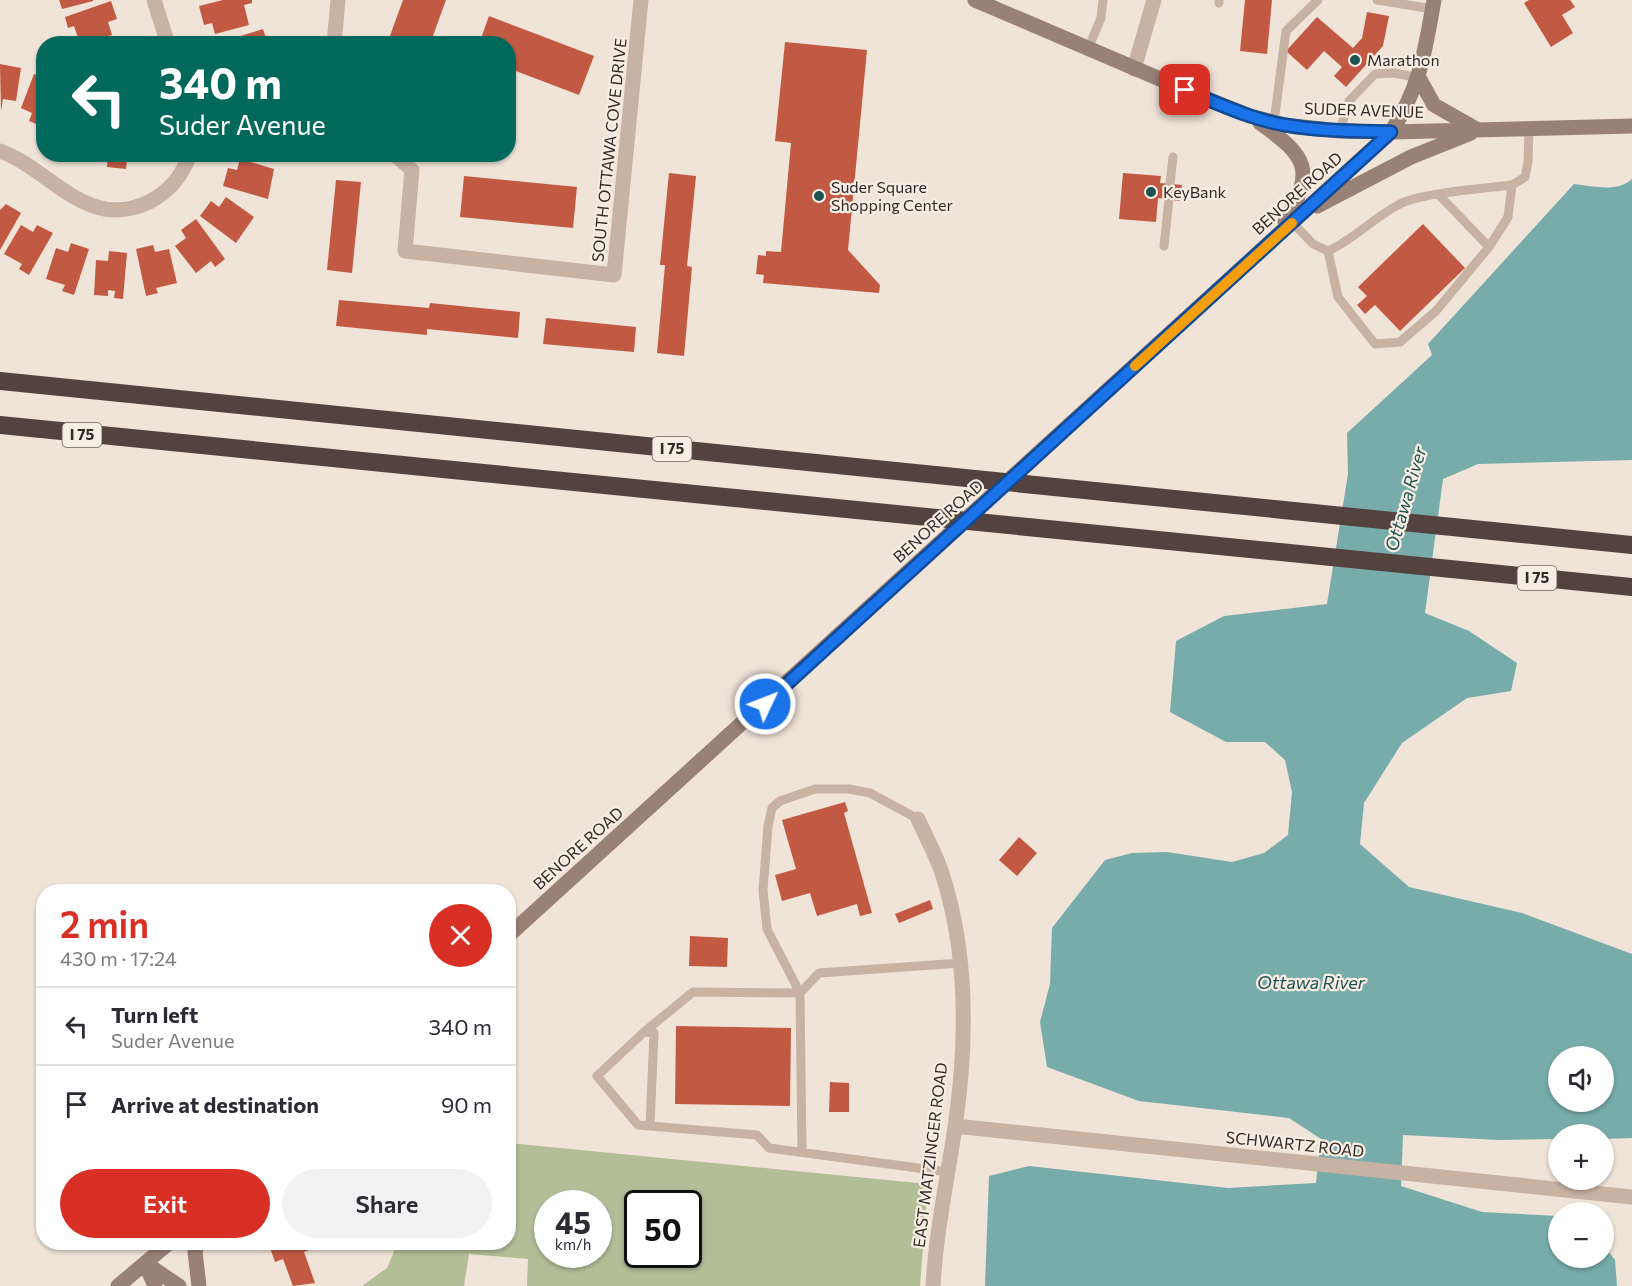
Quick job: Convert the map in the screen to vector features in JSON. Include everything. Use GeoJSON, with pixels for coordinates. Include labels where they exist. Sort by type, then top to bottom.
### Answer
{"type":"FeatureCollection","features":[{"type":"Feature","properties":{"kind":"highway","name":"I 75"},"geometry":{"type":"LineString","coordinates":[[0,381],[1632,545]]}},
{"type":"Feature","properties":{"kind":"highway","name":"I 75"},"geometry":{"type":"LineString","coordinates":[[0,425],[1632,587]]}},
{"type":"Feature","properties":{"kind":"main road","name":"SUDER AVENUE"},"geometry":{"type":"LineString","coordinates":[[975,0],[1134,69],[1250,116],[1274,123],[1340,131],[1391,132],[1632,126]]}},
{"type":"Feature","properties":{"kind":"main road","name":"BENORE ROAD"},"geometry":{"type":"LineString","coordinates":[[516,929],[1391,132],[1406,109],[1419,78],[1434,4]]}},
{"type":"Feature","properties":{"kind":"main road"},"geometry":{"type":"LineString","coordinates":[[1419,78],[1434,105],[1478,130]]}},
{"type":"Feature","properties":{"kind":"main road"},"geometry":{"type":"LineString","coordinates":[[1250,116],[1287,142],[1299,157],[1305,178],[1300,196],[1278,235]]}},
{"type":"Feature","properties":{"kind":"main road"},"geometry":{"type":"LineString","coordinates":[[1298,217],[1411,157],[1478,130]]}},
{"type":"Feature","properties":{"kind":"main road"},"geometry":{"type":"LineString","coordinates":[[118,1286],[160,1250]]}},
{"type":"Feature","properties":{"kind":"main road"},"geometry":{"type":"LineString","coordinates":[[196,1250],[199,1286]]}},
{"type":"Feature","properties":{"kind":"main road"},"geometry":{"type":"LineString","coordinates":[[145,1263],[155,1286]]}},
{"type":"Feature","properties":{"kind":"main road"},"geometry":{"type":"LineString","coordinates":[[145,1263],[179,1286]]}},
{"type":"Feature","properties":{"kind":"street"},"geometry":{"type":"LineString","coordinates":[[154,0],[165,36]]}},
{"type":"Feature","properties":{"kind":"street"},"geometry":{"type":"LineString","coordinates":[[335,36],[338,0]]}},
{"type":"Feature","properties":{"kind":"street","name":"SOUTH OTTAWA COVE DRIVE"},"geometry":{"type":"LineString","coordinates":[[403,162],[412,170],[405,251],[614,275],[641,0]]}},
{"type":"Feature","properties":{"kind":"street"},"geometry":{"type":"LineString","coordinates":[[1134,69],[1154,0]]}},
{"type":"Feature","properties":{"kind":"street"},"geometry":{"type":"LineString","coordinates":[[0,151],[76,200],[90,205],[118,209],[147,203],[172,187],[186,162]]}},
{"type":"Feature","properties":{"kind":"street","name":"EAST MATZINGER ROAD"},"geometry":{"type":"LineString","coordinates":[[918,819],[942,874],[962,963],[961,1064],[955,1126],[935,1246],[933,1286]]}},
{"type":"Feature","properties":{"kind":"street","name":"SCHWARTZ ROAD"},"geometry":{"type":"LineString","coordinates":[[955,1126],[1632,1197]]}},
{"type":"Feature","properties":{"kind":"lane"},"geometry":{"type":"LineString","coordinates":[[1088,49],[1101,18],[1103,0]]}},
{"type":"Feature","properties":{"kind":"lane"},"geometry":{"type":"LineString","coordinates":[[1274,123],[1286,31],[1318,0]]}},
{"type":"Feature","properties":{"kind":"lane"},"geometry":{"type":"LineString","coordinates":[[1377,0],[1434,4]]}},
{"type":"Feature","properties":{"kind":"lane"},"geometry":{"type":"LineString","coordinates":[[1340,131],[1349,101],[1375,74],[1394,73],[1419,78]]}},
{"type":"Feature","properties":{"kind":"lane"},"geometry":{"type":"LineString","coordinates":[[1328,252],[1343,244],[1372,219],[1404,201],[1512,185],[1525,177],[1529,129]]}},
{"type":"Feature","properties":{"kind":"lane"},"geometry":{"type":"LineString","coordinates":[[1170,184],[1173,157]]}},
{"type":"Feature","properties":{"kind":"lane"},"geometry":{"type":"LineString","coordinates":[[1298,217],[1313,244],[1328,252],[1338,297],[1376,344],[1400,342],[1436,311],[1489,247],[1508,217],[1512,185]]}},
{"type":"Feature","properties":{"kind":"lane"},"geometry":{"type":"LineString","coordinates":[[1439,195],[1489,247]]}},
{"type":"Feature","properties":{"kind":"lane"},"geometry":{"type":"LineString","coordinates":[[1164,246],[1168,199]]}},
{"type":"Feature","properties":{"kind":"lane"},"geometry":{"type":"LineString","coordinates":[[802,1152],[800,993],[767,929],[763,891],[768,826],[772,808],[780,801],[815,789],[849,789],[870,793],[918,819]]}},
{"type":"Feature","properties":{"kind":"lane"},"geometry":{"type":"LineString","coordinates":[[948,1172],[769,1148],[757,1135],[638,1125],[597,1076],[644,1032],[693,992],[800,993],[819,973],[962,963]]}},
{"type":"Feature","properties":{"kind":"lane"},"geometry":{"type":"LineString","coordinates":[[644,1032],[654,1033],[650,1126]]}},
{"type":"Feature","properties":{"kind":"green space"},"geometry":{"type":"Polygon","coordinates":[[[516,1144],[928,1184],[920,1286],[527,1286],[528,1259],[469,1254],[464,1286],[362,1286],[387,1268],[395,1250],[516,1250],[516,1144]]]}},
{"type":"Feature","properties":{"kind":"water","name":"Ottawa River"},"geometry":{"type":"Polygon","coordinates":[[[1632,179],[1632,460],[1478,464],[1443,479],[1425,613],[1469,631],[1517,663],[1511,691],[1467,698],[1402,743],[1364,803],[1360,844],[1409,887],[1522,913],[1632,954],[1632,1138],[1614,1139],[1614,1124],[1548,1124],[1548,1139],[1499,1140],[1403,1135],[1401,1186],[1482,1212],[1548,1215],[1548,1268],[1614,1268],[1614,1259],[1617,1286],[985,1286],[989,1176],[1029,1166],[1228,1188],[1316,1183],[1321,1139],[1289,1118],[1139,1101],[1047,1067],[1040,1022],[1050,984],[1052,928],[1105,860],[1132,853],[1167,852],[1232,862],[1264,853],[1288,835],[1292,792],[1285,760],[1265,742],[1226,742],[1170,712],[1176,641],[1224,616],[1327,604],[1348,474],[1347,433],[1432,355],[1428,344],[1574,184],[1604,188],[1619,186],[1632,179]]]}},
{"type":"Feature","properties":{"kind":"building"},"geometry":{"type":"Polygon","coordinates":[[[59,0],[93,0],[93,1],[62,9],[59,0]]]}},
{"type":"Feature","properties":{"kind":"building"},"geometry":{"type":"Polygon","coordinates":[[[223,0],[252,0],[252,3],[244,5],[249,25],[215,34],[212,23],[204,25],[199,6],[223,0]]]}},
{"type":"Feature","properties":{"kind":"building"},"geometry":{"type":"Polygon","coordinates":[[[403,0],[446,0],[433,36],[390,36],[403,0]]]}},
{"type":"Feature","properties":{"kind":"building"},"geometry":{"type":"Polygon","coordinates":[[[1245,0],[1272,0],[1267,54],[1240,51],[1245,0]]]}},
{"type":"Feature","properties":{"kind":"building"},"geometry":{"type":"Polygon","coordinates":[[[1529,0],[1570,0],[1575,7],[1562,15],[1573,33],[1551,47],[1524,3],[1529,0]]]}},
{"type":"Feature","properties":{"kind":"building"},"geometry":{"type":"Polygon","coordinates":[[[111,1],[117,19],[108,22],[112,35],[77,36],[74,26],[68,28],[65,17],[111,1]]]}},
{"type":"Feature","properties":{"kind":"building"},"geometry":{"type":"Polygon","coordinates":[[[1367,12],[1389,16],[1383,46],[1346,87],[1334,76],[1342,67],[1324,51],[1307,70],[1286,51],[1317,17],[1353,48],[1362,38],[1367,12]]]}},
{"type":"Feature","properties":{"kind":"building"},"geometry":{"type":"Polygon","coordinates":[[[489,16],[594,56],[579,95],[516,71],[516,36],[482,36],[489,16]]]}},
{"type":"Feature","properties":{"kind":"building"},"geometry":{"type":"Polygon","coordinates":[[[263,29],[265,36],[240,36],[263,29]]]}},
{"type":"Feature","properties":{"kind":"building","name":"Suder Square Shopping Center"},"geometry":{"type":"Polygon","coordinates":[[[785,42],[867,50],[848,250],[880,285],[879,293],[763,283],[764,275],[756,274],[758,255],[766,256],[766,251],[781,252],[791,143],[775,141],[785,42]]]}},
{"type":"Feature","properties":{"kind":"building"},"geometry":{"type":"Polygon","coordinates":[[[0,64],[21,68],[16,101],[3,99],[1,111],[0,64]]]}},
{"type":"Feature","properties":{"kind":"building"},"geometry":{"type":"Polygon","coordinates":[[[34,74],[36,75],[36,124],[29,121],[32,113],[21,108],[34,74]]]}},
{"type":"Feature","properties":{"kind":"building"},"geometry":{"type":"Polygon","coordinates":[[[107,162],[127,162],[126,169],[107,167],[107,162]]]}},
{"type":"Feature","properties":{"kind":"building"},"geometry":{"type":"Polygon","coordinates":[[[239,162],[250,162],[274,169],[268,199],[223,186],[228,168],[237,170],[239,162]]]}},
{"type":"Feature","properties":{"kind":"building"},"geometry":{"type":"Polygon","coordinates":[[[669,173],[696,176],[687,266],[692,267],[684,356],[657,353],[665,265],[660,265],[669,173]]]}},
{"type":"Feature","properties":{"kind":"building","name":"KeyBank"},"geometry":{"type":"Polygon","coordinates":[[[1123,173],[1161,176],[1160,183],[1182,185],[1180,201],[1158,198],[1156,222],[1119,219],[1123,173]]]}},
{"type":"Feature","properties":{"kind":"building"},"geometry":{"type":"Polygon","coordinates":[[[464,176],[577,187],[573,228],[460,217],[464,176]]]}},
{"type":"Feature","properties":{"kind":"building"},"geometry":{"type":"Polygon","coordinates":[[[336,180],[361,182],[352,273],[327,270],[336,180]]]}},
{"type":"Feature","properties":{"kind":"building"},"geometry":{"type":"Polygon","coordinates":[[[226,197],[254,217],[236,243],[200,216],[211,201],[219,207],[226,197]]]}},
{"type":"Feature","properties":{"kind":"building"},"geometry":{"type":"Polygon","coordinates":[[[6,204],[21,213],[0,250],[0,210],[6,204]]]}},
{"type":"Feature","properties":{"kind":"building"},"geometry":{"type":"Polygon","coordinates":[[[196,219],[225,259],[215,267],[211,261],[196,273],[175,246],[186,238],[181,230],[196,219]]]}},
{"type":"Feature","properties":{"kind":"building"},"geometry":{"type":"Polygon","coordinates":[[[1423,224],[1465,268],[1400,331],[1375,305],[1365,314],[1357,305],[1367,296],[1358,287],[1423,224]]]}},
{"type":"Feature","properties":{"kind":"building"},"geometry":{"type":"Polygon","coordinates":[[[21,225],[33,232],[37,225],[53,233],[29,275],[19,269],[22,264],[4,254],[21,225]]]}},
{"type":"Feature","properties":{"kind":"building"},"geometry":{"type":"Polygon","coordinates":[[[71,243],[89,249],[74,295],[62,291],[65,285],[46,279],[56,248],[68,252],[71,243]]]}},
{"type":"Feature","properties":{"kind":"building"},"geometry":{"type":"Polygon","coordinates":[[[153,245],[155,252],[169,249],[177,283],[156,288],[158,293],[146,296],[136,249],[153,245]]]}},
{"type":"Feature","properties":{"kind":"building"},"geometry":{"type":"Polygon","coordinates":[[[109,251],[127,253],[123,299],[114,298],[115,291],[108,290],[108,296],[94,295],[96,260],[108,261],[109,251]]]}},
{"type":"Feature","properties":{"kind":"building"},"geometry":{"type":"Polygon","coordinates":[[[339,300],[429,308],[430,303],[520,312],[518,338],[427,329],[427,335],[336,326],[339,300]]]}},
{"type":"Feature","properties":{"kind":"building"},"geometry":{"type":"Polygon","coordinates":[[[546,318],[636,327],[634,352],[543,344],[546,318]]]}},
{"type":"Feature","properties":{"kind":"building"},"geometry":{"type":"Polygon","coordinates":[[[845,802],[848,811],[844,813],[872,913],[860,916],[857,904],[817,916],[810,893],[782,901],[775,875],[796,869],[782,820],[845,802]]]}},
{"type":"Feature","properties":{"kind":"building"},"geometry":{"type":"Polygon","coordinates":[[[1019,837],[1037,853],[1017,876],[999,860],[1019,837]]]}},
{"type":"Feature","properties":{"kind":"building"},"geometry":{"type":"Polygon","coordinates":[[[930,900],[933,909],[899,923],[895,914],[930,900]]]}},
{"type":"Feature","properties":{"kind":"building"},"geometry":{"type":"Polygon","coordinates":[[[690,936],[728,938],[727,967],[689,966],[690,936]]]}},
{"type":"Feature","properties":{"kind":"building"},"geometry":{"type":"Polygon","coordinates":[[[676,1026],[791,1028],[790,1106],[675,1104],[676,1026]]]}},
{"type":"Feature","properties":{"kind":"building"},"geometry":{"type":"Polygon","coordinates":[[[830,1082],[849,1083],[849,1112],[829,1112],[830,1082]]]}},
{"type":"Feature","properties":{"kind":"building"},"geometry":{"type":"Polygon","coordinates":[[[271,1250],[309,1250],[304,1252],[315,1283],[293,1286],[283,1259],[275,1262],[271,1250]]]}},
{"type":"Feature","properties":{"kind":"slow traffic"},"geometry":{"type":"LineString","coordinates":[[1135,366],[1292,223]]}},
{"type":"Feature","properties":{"kind":"place","name":"Marathon"},"geometry":{"type":"Point","coordinates":[1355,60]}},
{"type":"Feature","properties":{"kind":"place","name":"KeyBank"},"geometry":{"type":"Point","coordinates":[1151,192]}},
{"type":"Feature","properties":{"kind":"place","name":"Suder Square Shopping Center"},"geometry":{"type":"Point","coordinates":[819,196]}},
{"type":"Feature","properties":{"kind":"route"},"geometry":{"type":"LineString","coordinates":[[765,704],[1391,132],[1340,131],[1284,125],[1250,116],[1185,90]]}}]}
